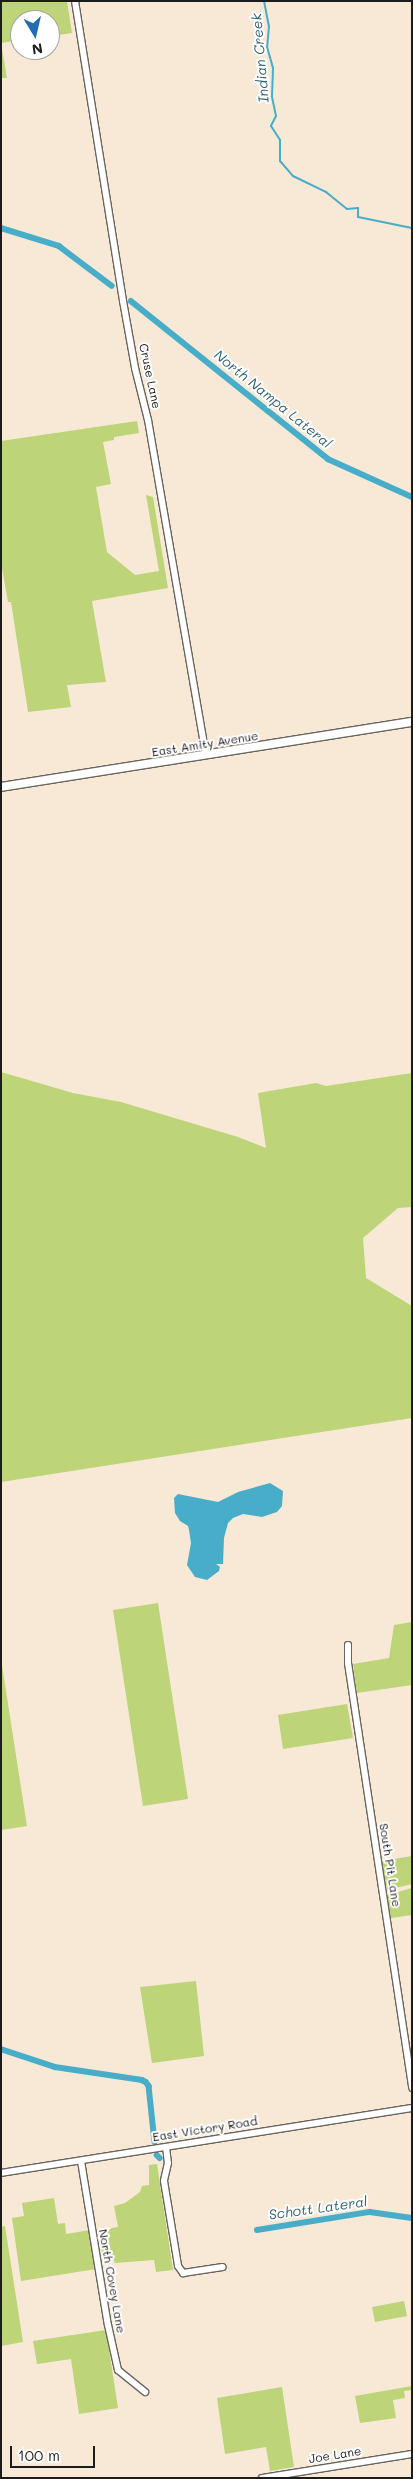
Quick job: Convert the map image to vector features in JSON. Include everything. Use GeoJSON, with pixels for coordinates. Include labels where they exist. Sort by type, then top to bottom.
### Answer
{"type":"FeatureCollection","features":[{"type":"Feature","properties":{"kind":"main road","name":"East Amity Avenue"},"geometry":{"type":"LineString","coordinates":[[1,788],[412,722]]}},
{"type":"Feature","properties":{"kind":"street","name":"Cruse Lane"},"geometry":{"type":"LineString","coordinates":[[75,1],[125,311],[135,368],[148,420],[206,755]]}},
{"type":"Feature","properties":{"kind":"street","name":"South Pit Lane"},"geometry":{"type":"LineString","coordinates":[[348,1646],[349,1672],[412,2088]]}},
{"type":"Feature","properties":{"kind":"street","name":"East Victory Road"},"geometry":{"type":"LineString","coordinates":[[1,2173],[412,2108]]}},
{"type":"Feature","properties":{"kind":"street"},"geometry":{"type":"LineString","coordinates":[[166,2147],[168,2163],[164,2181],[178,2266],[183,2273],[223,2267]]}},
{"type":"Feature","properties":{"kind":"street","name":"North Covey Lane"},"geometry":{"type":"LineString","coordinates":[[81,2161],[106,2319],[118,2370],[144,2392]]}},
{"type":"Feature","properties":{"kind":"street","name":"Joe Lane"},"geometry":{"type":"LineString","coordinates":[[262,2478],[412,2454]]}},
{"type":"Feature","properties":{"kind":"green space"},"geometry":{"type":"Polygon","coordinates":[[[1,1],[67,1],[72,33],[60,35],[60,10],[10,10],[10,42],[1,43],[1,1]]]}},
{"type":"Feature","properties":{"kind":"green space"},"geometry":{"type":"Polygon","coordinates":[[[1,43],[7,78],[1,78],[1,43]]]}},
{"type":"Feature","properties":{"kind":"green space"},"geometry":{"type":"Polygon","coordinates":[[[137,421],[139,433],[114,437],[114,440],[103,442],[111,484],[96,487],[107,552],[135,575],[159,571],[146,495],[153,497],[168,588],[92,601],[106,682],[67,685],[71,707],[28,712],[11,602],[8,602],[1,562],[1,441],[137,421]]]}},
{"type":"Feature","properties":{"kind":"green space"},"geometry":{"type":"Polygon","coordinates":[[[1,1072],[73,1093],[121,1102],[238,1137],[266,1148],[258,1093],[316,1083],[326,1086],[412,1073],[412,1207],[398,1208],[363,1238],[366,1278],[412,1306],[412,1418],[1,1482],[1,1072]]]}},
{"type":"Feature","properties":{"kind":"green space"},"geometry":{"type":"Polygon","coordinates":[[[158,1603],[188,1799],[143,1806],[113,1610],[158,1603]]]}},
{"type":"Feature","properties":{"kind":"green space"},"geometry":{"type":"Polygon","coordinates":[[[412,1622],[412,1685],[357,1693],[353,1664],[389,1658],[394,1625],[412,1622]]]}},
{"type":"Feature","properties":{"kind":"green space"},"geometry":{"type":"Polygon","coordinates":[[[1,1659],[27,1826],[1,1830],[1,1659]]]}},
{"type":"Feature","properties":{"kind":"green space"},"geometry":{"type":"Polygon","coordinates":[[[347,1704],[353,1738],[283,1749],[278,1715],[347,1704]]]}},
{"type":"Feature","properties":{"kind":"green space"},"geometry":{"type":"Polygon","coordinates":[[[412,1856],[412,1884],[387,1890],[382,1861],[412,1856]]]}},
{"type":"Feature","properties":{"kind":"green space"},"geometry":{"type":"Polygon","coordinates":[[[412,1888],[412,1915],[391,1918],[387,1895],[412,1888]]]}},
{"type":"Feature","properties":{"kind":"green space"},"geometry":{"type":"Polygon","coordinates":[[[196,1981],[204,2056],[152,2063],[140,1987],[196,1981]]]}},
{"type":"Feature","properties":{"kind":"green space"},"geometry":{"type":"Polygon","coordinates":[[[157,2164],[173,2270],[156,2272],[154,2260],[115,2263],[110,2252],[102,2253],[99,2230],[118,2227],[114,2206],[125,2203],[140,2192],[142,2186],[149,2185],[149,2165],[157,2164]]]}},
{"type":"Feature","properties":{"kind":"green space"},"geometry":{"type":"Polygon","coordinates":[[[54,2198],[58,2224],[65,2223],[66,2234],[90,2230],[96,2269],[21,2281],[12,2218],[24,2216],[22,2203],[54,2198]]]}},
{"type":"Feature","properties":{"kind":"green space"},"geometry":{"type":"Polygon","coordinates":[[[5,2226],[23,2342],[1,2346],[1,2227],[5,2226]]]}},
{"type":"Feature","properties":{"kind":"green space"},"geometry":{"type":"Polygon","coordinates":[[[404,2301],[407,2316],[375,2322],[372,2307],[404,2301]]]}},
{"type":"Feature","properties":{"kind":"green space"},"geometry":{"type":"Polygon","coordinates":[[[106,2330],[118,2408],[79,2414],[71,2359],[37,2364],[33,2341],[106,2330]]]}},
{"type":"Feature","properties":{"kind":"green space"},"geometry":{"type":"Polygon","coordinates":[[[412,2386],[412,2390],[404,2391],[405,2398],[393,2400],[396,2418],[360,2423],[355,2396],[412,2386]]]}},
{"type":"Feature","properties":{"kind":"green space"},"geometry":{"type":"Polygon","coordinates":[[[282,2387],[294,2467],[270,2471],[266,2447],[225,2454],[217,2398],[282,2387]]]}},
{"type":"Feature","properties":{"kind":"water"},"geometry":{"type":"Polygon","coordinates":[[[270,1483],[283,1491],[282,1506],[277,1512],[262,1517],[243,1514],[233,1518],[228,1523],[224,1538],[223,1564],[216,1564],[220,1567],[219,1571],[207,1580],[195,1577],[187,1565],[191,1543],[188,1526],[180,1521],[175,1513],[174,1498],[178,1494],[218,1502],[238,1492],[270,1483]]]}},
{"type":"Feature","properties":{"kind":"waterway","name":"Indian Creek"},"geometry":{"type":"LineString","coordinates":[[264,1],[269,26],[267,47],[273,68],[272,97],[276,116],[271,126],[280,140],[280,161],[293,176],[326,192],[347,209],[358,208],[358,217],[412,228]]}},
{"type":"Feature","properties":{"kind":"waterway","name":"North Nampa Lateral"},"geometry":{"type":"LineString","coordinates":[[1,228],[59,246],[112,286]]}},
{"type":"Feature","properties":{"kind":"waterway","name":"North Nampa Lateral"},"geometry":{"type":"LineString","coordinates":[[131,301],[328,459],[412,497]]}},
{"type":"Feature","properties":{"kind":"waterway","name":"Schott Lateral"},"geometry":{"type":"LineString","coordinates":[[1,2049],[55,2067],[146,2082],[149,2086],[155,2142]]}},
{"type":"Feature","properties":{"kind":"waterway","name":"Schott Lateral"},"geometry":{"type":"LineString","coordinates":[[157,2155],[160,2158]]}},
{"type":"Feature","properties":{"kind":"waterway","name":"Schott Lateral"},"geometry":{"type":"LineString","coordinates":[[257,2230],[370,2212],[412,2218]]}}]}
